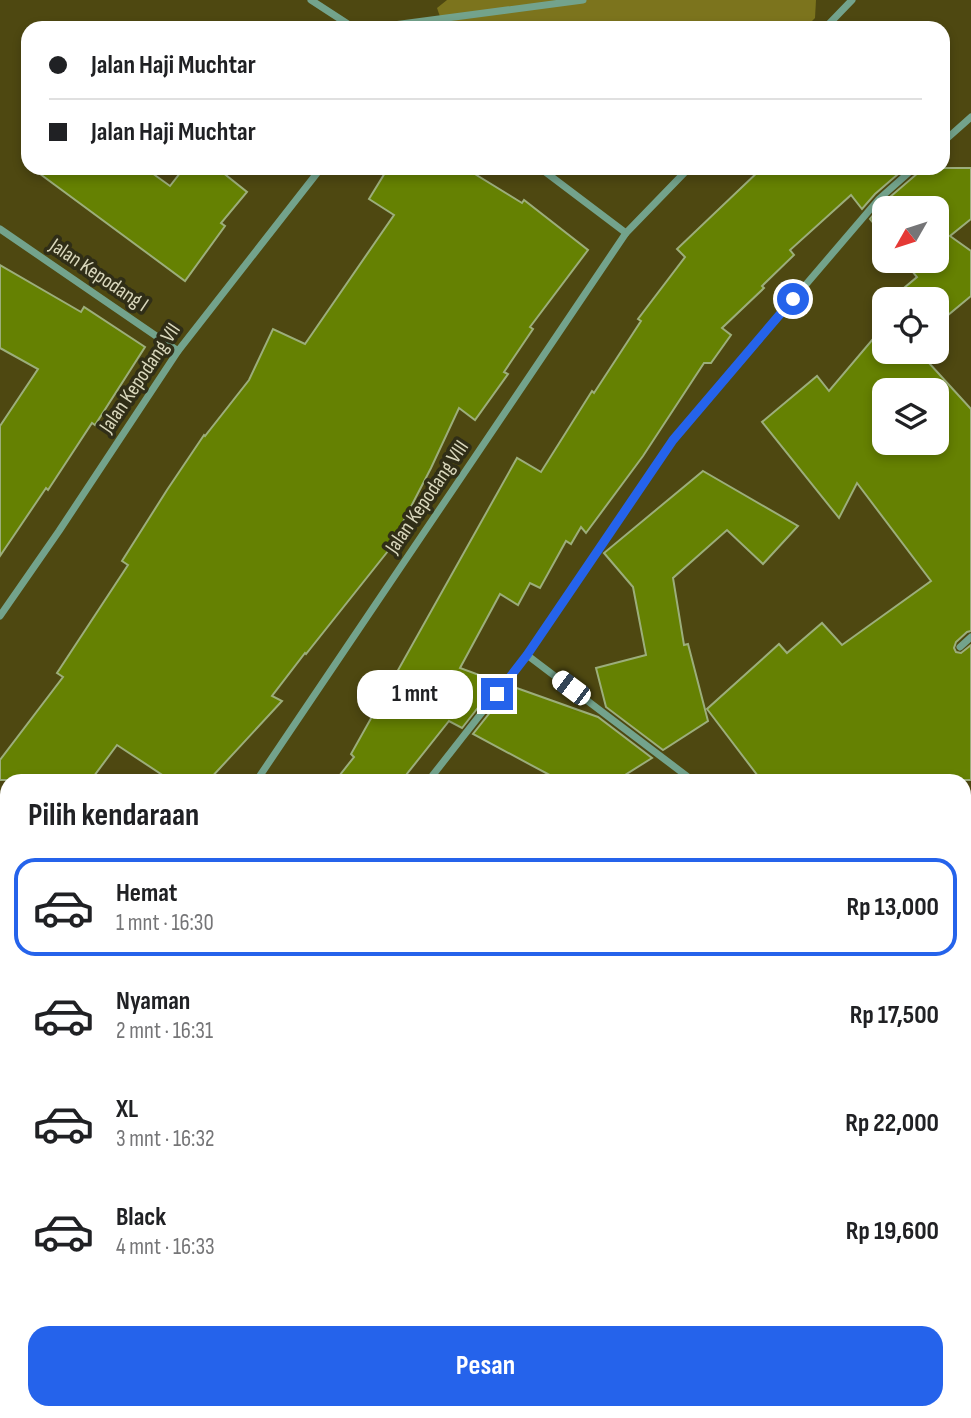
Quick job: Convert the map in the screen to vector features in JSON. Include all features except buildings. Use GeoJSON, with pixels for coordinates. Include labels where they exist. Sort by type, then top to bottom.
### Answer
{"type":"FeatureCollection","features":[{"type":"Feature","properties":{"kind":"street"},"geometry":{"type":"LineString","coordinates":[[311,0],[343,21]]}},
{"type":"Feature","properties":{"kind":"street"},"geometry":{"type":"LineString","coordinates":[[425,21],[583,0]]}},
{"type":"Feature","properties":{"kind":"street"},"geometry":{"type":"LineString","coordinates":[[832,21],[852,0]]}},
{"type":"Feature","properties":{"kind":"street"},"geometry":{"type":"LineString","coordinates":[[950,136],[971,117]]}},
{"type":"Feature","properties":{"kind":"street","name":"Jalan Kepodang VII"},"geometry":{"type":"LineString","coordinates":[[0,616],[178,351],[316,175]]}},
{"type":"Feature","properties":{"kind":"street"},"geometry":{"type":"LineString","coordinates":[[549,175],[626,233]]}},
{"type":"Feature","properties":{"kind":"street","name":"Jalan Kepodang VIII"},"geometry":{"type":"LineString","coordinates":[[261,774],[626,233],[682,175]]}},
{"type":"Feature","properties":{"kind":"street"},"geometry":{"type":"LineString","coordinates":[[434,774],[527,655],[673,440],[879,199],[906,175]]}},
{"type":"Feature","properties":{"kind":"street","name":"Jalan Kepodang I"},"geometry":{"type":"LineString","coordinates":[[0,229],[178,351]]}},
{"type":"Feature","properties":{"kind":"street"},"geometry":{"type":"LineString","coordinates":[[960,647],[971,637]]}},
{"type":"Feature","properties":{"kind":"street"},"geometry":{"type":"LineString","coordinates":[[527,655],[684,774]]}},
{"type":"Feature","properties":{"kind":"shaded area"},"geometry":{"type":"Polygon","coordinates":[[[447,0],[816,0],[815,18],[812,21],[442,21],[437,8],[447,0]]]}},
{"type":"Feature","properties":{"kind":"route"},"geometry":{"type":"LineString","coordinates":[[497,694],[527,655],[673,440],[793,299]]}}]}
